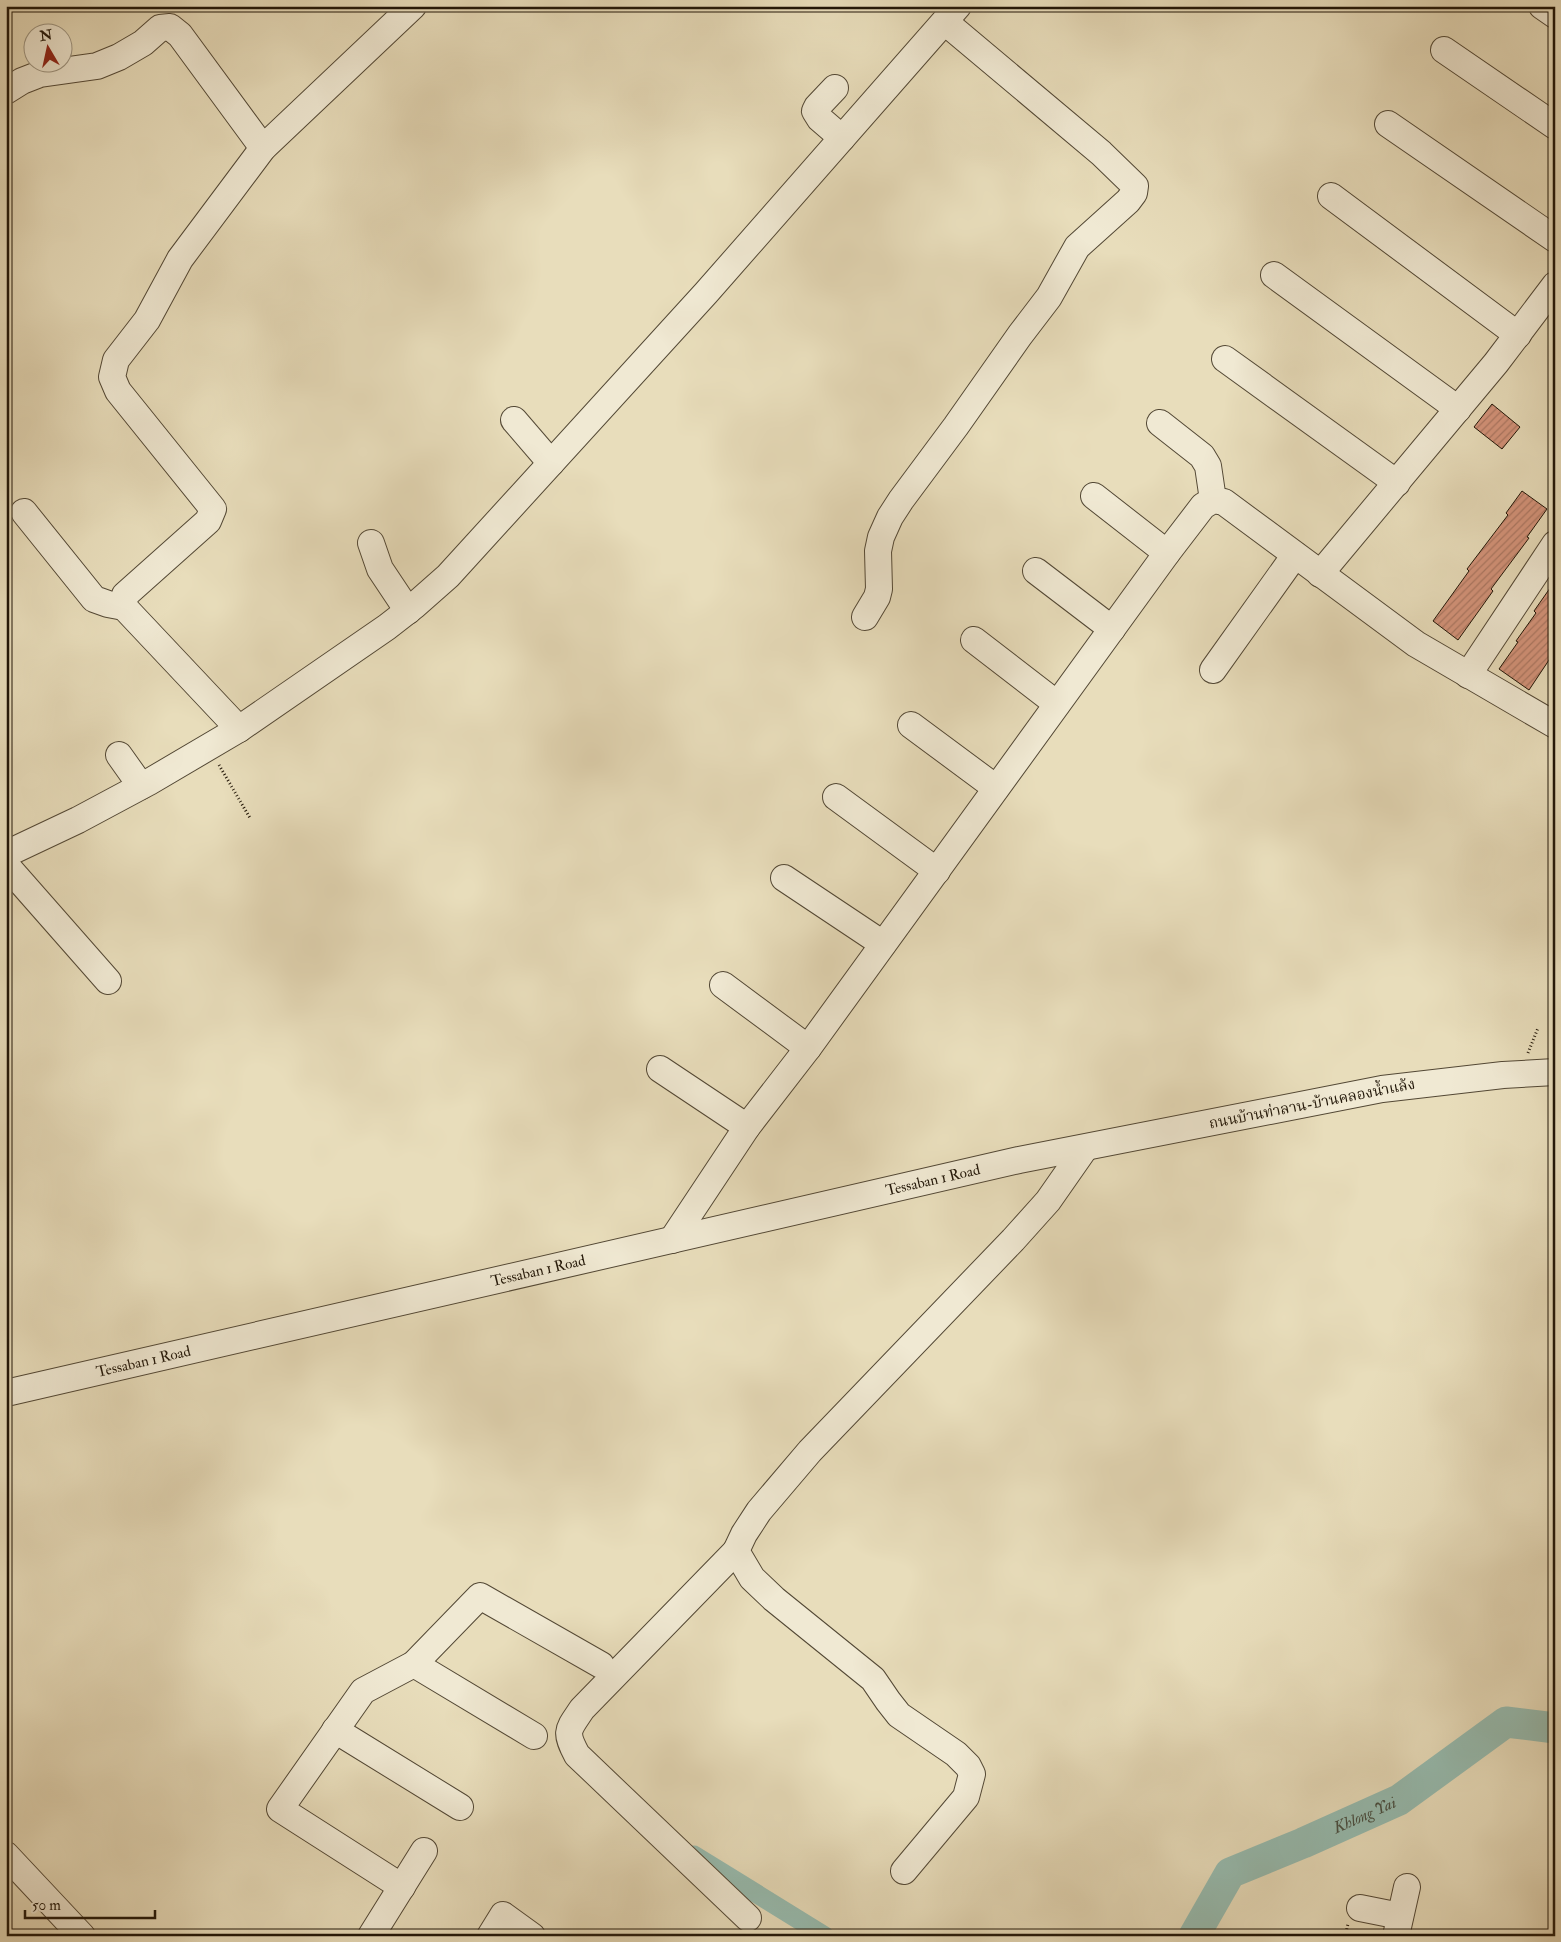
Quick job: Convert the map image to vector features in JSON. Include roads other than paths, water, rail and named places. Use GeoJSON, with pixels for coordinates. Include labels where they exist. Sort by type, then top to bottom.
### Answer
{"type":"FeatureCollection","features":[{"type":"Feature","properties":{"kind":"street"},"geometry":{"type":"LineString","coordinates":[[1542,6],[1555,15]]}},
{"type":"Feature","properties":{"kind":"street"},"geometry":{"type":"LineString","coordinates":[[124,607],[126,595],[208,521],[213,509],[118,391],[112,376],[116,360],[147,320],[180,259],[263,148],[406,9]]}},
{"type":"Feature","properties":{"kind":"street"},"geometry":{"type":"LineString","coordinates":[[108,981],[7,854],[78,820],[239,729],[408,611],[448,576],[706,293],[952,14],[1135,186],[1134,193],[1128,201],[1077,247],[1049,298],[1020,335],[890,517],[881,537],[878,551],[880,589],[865,617]]}},
{"type":"Feature","properties":{"kind":"street"},"geometry":{"type":"LineString","coordinates":[[6,91],[22,81],[40,74],[97,66],[119,57],[143,43],[160,28],[170,27],[180,35],[263,148]]}},
{"type":"Feature","properties":{"kind":"street"},"geometry":{"type":"LineString","coordinates":[[1444,50],[1555,126]]}},
{"type":"Feature","properties":{"kind":"street"},"geometry":{"type":"LineString","coordinates":[[835,88],[815,111],[820,119],[842,138]]}},
{"type":"Feature","properties":{"kind":"street"},"geometry":{"type":"LineString","coordinates":[[1388,124],[1555,239]]}},
{"type":"Feature","properties":{"kind":"street"},"geometry":{"type":"LineString","coordinates":[[1331,196],[1518,335]]}},
{"type":"Feature","properties":{"kind":"street"},"geometry":{"type":"LineString","coordinates":[[1274,275],[1458,409]]}},
{"type":"Feature","properties":{"kind":"street"},"geometry":{"type":"LineString","coordinates":[[1320,574],[1458,409],[1518,335],[1555,285]]}},
{"type":"Feature","properties":{"kind":"street"},"geometry":{"type":"LineString","coordinates":[[1225,359],[1397,483]]}},
{"type":"Feature","properties":{"kind":"street"},"geometry":{"type":"LineString","coordinates":[[514,420],[551,462]]}},
{"type":"Feature","properties":{"kind":"street"},"geometry":{"type":"LineString","coordinates":[[1160,423],[1202,456],[1208,466],[1213,500]]}},
{"type":"Feature","properties":{"kind":"street"},"geometry":{"type":"LineString","coordinates":[[1094,496],[1167,553]]}},
{"type":"Feature","properties":{"kind":"street"},"geometry":{"type":"LineString","coordinates":[[672,1240],[747,1127],[808,1048],[1167,553],[1203,506],[1213,500],[1224,502],[1416,644],[1555,725]]}},
{"type":"Feature","properties":{"kind":"street"},"geometry":{"type":"LineString","coordinates":[[24,512],[94,599],[124,607],[239,729]]}},
{"type":"Feature","properties":{"kind":"street"},"geometry":{"type":"LineString","coordinates":[[371,542],[380,570],[408,611]]}},
{"type":"Feature","properties":{"kind":"street"},"geometry":{"type":"LineString","coordinates":[[1468,675],[1555,544]]}},
{"type":"Feature","properties":{"kind":"street"},"geometry":{"type":"LineString","coordinates":[[1213,670],[1295,555]]}},
{"type":"Feature","properties":{"kind":"street"},"geometry":{"type":"LineString","coordinates":[[1036,571],[1112,629]]}},
{"type":"Feature","properties":{"kind":"street"},"geometry":{"type":"LineString","coordinates":[[974,640],[1057,704]]}},
{"type":"Feature","properties":{"kind":"street"},"geometry":{"type":"LineString","coordinates":[[911,725],[996,788]]}},
{"type":"Feature","properties":{"kind":"street"},"geometry":{"type":"LineString","coordinates":[[119,755],[141,786]]}},
{"type":"Feature","properties":{"kind":"street"},"geometry":{"type":"LineString","coordinates":[[836,797],[937,871]]}},
{"type":"Feature","properties":{"kind":"street"},"geometry":{"type":"LineString","coordinates":[[784,878],[884,944]]}},
{"type":"Feature","properties":{"kind":"street"},"geometry":{"type":"LineString","coordinates":[[723,984],[808,1048]]}},
{"type":"Feature","properties":{"kind":"street"},"geometry":{"type":"LineString","coordinates":[[660,1069],[747,1127]]}},
{"type":"Feature","properties":{"kind":"street","name":"ถนนบ้านท่าลาน-บ้านคลองน้ำแล้ง"},"geometry":{"type":"LineString","coordinates":[[1078,1149],[1382,1089],[1465,1079],[1555,1072]]}},
{"type":"Feature","properties":{"kind":"street"},"geometry":{"type":"LineString","coordinates":[[748,1918],[576,1755],[569,1740],[569,1728],[582,1709],[736,1551],[744,1534],[759,1511],[810,1451],[1013,1240],[1048,1201],[1078,1149]]}},
{"type":"Feature","properties":{"kind":"street","name":"Tessaban 1 Road"},"geometry":{"type":"LineString","coordinates":[[6,1393],[1019,1160],[1078,1149]]}},
{"type":"Feature","properties":{"kind":"street"},"geometry":{"type":"LineString","coordinates":[[736,1551],[752,1578],[774,1599],[873,1678],[888,1702],[899,1714],[956,1754],[968,1766],[972,1774],[966,1797],[904,1871]]}},
{"type":"Feature","properties":{"kind":"street"},"geometry":{"type":"LineString","coordinates":[[402,1887],[280,1809],[362,1691],[414,1664],[480,1596],[601,1665]]}},
{"type":"Feature","properties":{"kind":"street"},"geometry":{"type":"LineString","coordinates":[[414,1664],[534,1736]]}},
{"type":"Feature","properties":{"kind":"street"},"geometry":{"type":"LineString","coordinates":[[335,1730],[460,1806]]}},
{"type":"Feature","properties":{"kind":"street"},"geometry":{"type":"LineString","coordinates":[[371,1936],[424,1851]]}},
{"type":"Feature","properties":{"kind":"street"},"geometry":{"type":"LineString","coordinates":[[6,1855],[82,1936]]}},
{"type":"Feature","properties":{"kind":"street"},"geometry":{"type":"LineString","coordinates":[[1360,1908],[1398,1926],[1407,1886]]}},
{"type":"Feature","properties":{"kind":"street"},"geometry":{"type":"LineString","coordinates":[[490,1936],[503,1915],[532,1936]]}},
{"type":"Feature","properties":{"kind":"waterway","name":"Khlong Yai"},"geometry":{"type":"LineString","coordinates":[[1194,1936],[1230,1873],[1399,1800],[1506,1722],[1555,1728]]}},
{"type":"Feature","properties":{"kind":"waterway"},"geometry":{"type":"LineString","coordinates":[[694,1855],[825,1936]]}}]}
